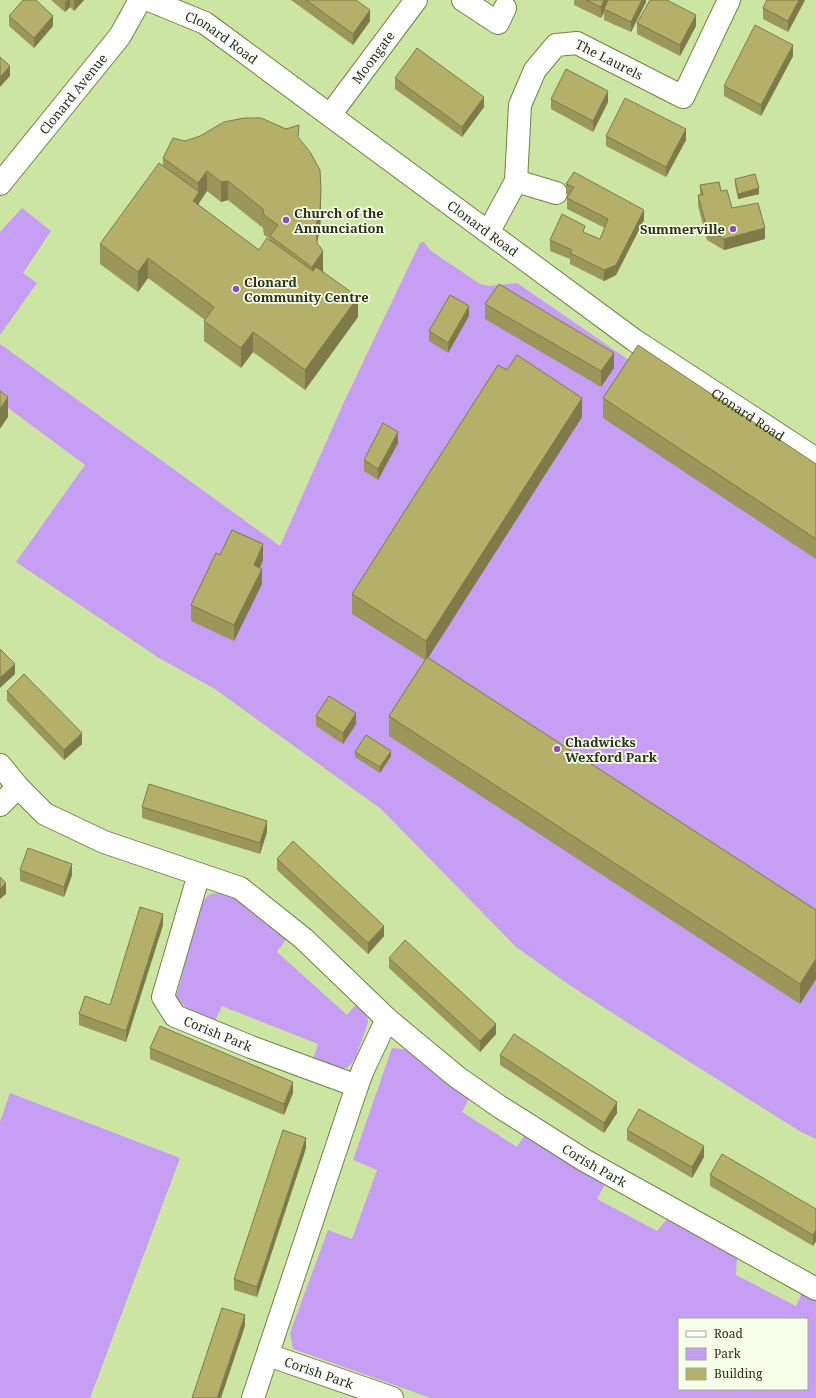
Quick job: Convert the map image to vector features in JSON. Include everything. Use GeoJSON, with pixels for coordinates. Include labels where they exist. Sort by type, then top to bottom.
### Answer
{"type":"FeatureCollection","features":[{"type":"Feature","properties":{"kind":"street","name":"Clonard Avenue"},"geometry":{"type":"LineString","coordinates":[[0,184],[120,36],[140,0]]}},
{"type":"Feature","properties":{"kind":"street","name":"Clonard Road"},"geometry":{"type":"LineString","coordinates":[[150,0],[205,23],[634,340],[816,459]]}},
{"type":"Feature","properties":{"kind":"street","name":"Moongate"},"geometry":{"type":"LineString","coordinates":[[330,115],[416,0]]}},
{"type":"Feature","properties":{"kind":"street"},"geometry":{"type":"LineString","coordinates":[[463,0],[498,23],[505,8]]}},
{"type":"Feature","properties":{"kind":"street","name":"The Laurels"},"geometry":{"type":"LineString","coordinates":[[489,232],[516,181],[520,105],[535,70],[556,45],[577,43],[684,97],[729,0]]}},
{"type":"Feature","properties":{"kind":"street"},"geometry":{"type":"LineString","coordinates":[[516,181],[556,193]]}},
{"type":"Feature","properties":{"kind":"street","name":"Corish Park"},"geometry":{"type":"LineString","coordinates":[[0,765],[18,787],[45,814],[104,842],[240,888],[304,939],[387,1019],[456,1077],[577,1156],[816,1289]]}},
{"type":"Feature","properties":{"kind":"street"},"geometry":{"type":"LineString","coordinates":[[0,805],[18,787]]}},
{"type":"Feature","properties":{"kind":"street","name":"Corish Park"},"geometry":{"type":"LineString","coordinates":[[199,874],[163,997],[175,1016],[251,1047],[356,1086]]}},
{"type":"Feature","properties":{"kind":"street","name":"Corish Park"},"geometry":{"type":"LineString","coordinates":[[253,1398],[356,1086],[387,1019]]}},
{"type":"Feature","properties":{"kind":"street","name":"Corish Park"},"geometry":{"type":"LineString","coordinates":[[268,1355],[392,1398]]}},
{"type":"Feature","properties":{"kind":"green space"},"geometry":{"type":"Polygon","coordinates":[[[22,208],[51,231],[23,273],[37,283],[0,335],[0,232],[22,208]]]}},
{"type":"Feature","properties":{"kind":"green space","name":"Chadwicks Wexford Park"},"geometry":{"type":"Polygon","coordinates":[[[424,242],[431,251],[480,284],[489,286],[517,283],[816,489],[816,1139],[801,1132],[628,1023],[571,986],[516,947],[381,809],[215,689],[159,658],[16,562],[85,465],[0,402],[0,344],[280,546],[344,402],[420,243],[424,242]]]}},
{"type":"Feature","properties":{"kind":"green space"},"geometry":{"type":"Polygon","coordinates":[[[228,892],[286,939],[277,952],[347,1015],[358,1002],[367,1014],[368,1023],[355,1059],[348,1067],[338,1071],[312,1062],[318,1044],[222,1006],[214,1023],[193,1015],[176,997],[202,902],[210,894],[228,892]]]}},
{"type":"Feature","properties":{"kind":"green space"},"geometry":{"type":"Polygon","coordinates":[[[392,1048],[411,1050],[470,1097],[462,1112],[517,1147],[526,1133],[605,1184],[597,1199],[657,1231],[667,1219],[737,1256],[736,1275],[796,1306],[802,1293],[816,1301],[816,1398],[431,1398],[293,1349],[290,1333],[328,1230],[352,1239],[377,1170],[353,1160],[392,1048]]]}},
{"type":"Feature","properties":{"kind":"green space"},"geometry":{"type":"Polygon","coordinates":[[[10,1093],[180,1158],[90,1398],[0,1398],[0,1122],[10,1093]]]}},
{"type":"Feature","properties":{"kind":"building"},"geometry":{"type":"Polygon","coordinates":[[[23,0],[36,0],[53,16],[34,38],[9,16],[23,0]]]}},
{"type":"Feature","properties":{"kind":"building"},"geometry":{"type":"Polygon","coordinates":[[[306,0],[356,0],[370,10],[353,34],[306,0]]]}},
{"type":"Feature","properties":{"kind":"building"},"geometry":{"type":"Polygon","coordinates":[[[586,0],[604,0],[601,7],[586,0]]]}},
{"type":"Feature","properties":{"kind":"building"},"geometry":{"type":"Polygon","coordinates":[[[608,0],[642,0],[631,22],[604,9],[608,0]]]}},
{"type":"Feature","properties":{"kind":"building"},"geometry":{"type":"Polygon","coordinates":[[[650,0],[667,0],[696,15],[680,45],[637,23],[650,0]]]}},
{"type":"Feature","properties":{"kind":"building"},"geometry":{"type":"Polygon","coordinates":[[[767,0],[799,0],[788,21],[763,8],[767,0]]]}},
{"type":"Feature","properties":{"kind":"building"},"geometry":{"type":"Polygon","coordinates":[[[755,25],[793,45],[761,105],[724,86],[755,25]]]}},
{"type":"Feature","properties":{"kind":"building"},"geometry":{"type":"Polygon","coordinates":[[[417,48],[484,97],[462,127],[395,78],[417,48]]]}},
{"type":"Feature","properties":{"kind":"building"},"geometry":{"type":"Polygon","coordinates":[[[0,57],[10,66],[0,77],[0,57]]]}},
{"type":"Feature","properties":{"kind":"building"},"geometry":{"type":"Polygon","coordinates":[[[566,69],[608,91],[593,121],[551,99],[566,69]]]}},
{"type":"Feature","properties":{"kind":"building"},"geometry":{"type":"Polygon","coordinates":[[[625,98],[686,129],[666,167],[606,136],[625,98]]]}},
{"type":"Feature","properties":{"kind":"building","name":"Church of the Annunciation"},"geometry":{"type":"Polygon","coordinates":[[[244,118],[261,118],[286,129],[299,125],[298,137],[310,152],[320,170],[320,211],[316,225],[317,243],[323,251],[312,267],[270,236],[278,225],[264,215],[263,209],[228,181],[221,182],[207,171],[198,183],[163,158],[173,138],[185,141],[200,136],[224,122],[244,118]]]}},
{"type":"Feature","properties":{"kind":"building","name":"Clonard Community Centre"},"geometry":{"type":"Polygon","coordinates":[[[159,163],[199,192],[193,201],[259,250],[267,238],[313,271],[316,267],[358,297],[305,370],[253,332],[241,348],[204,321],[214,307],[148,258],[138,272],[100,244],[159,163]]]}},
{"type":"Feature","properties":{"kind":"building"},"geometry":{"type":"Polygon","coordinates":[[[574,172],[644,210],[616,265],[604,270],[570,253],[572,250],[550,240],[562,214],[585,226],[583,232],[600,239],[608,219],[567,198],[574,187],[566,184],[574,172]]]}},
{"type":"Feature","properties":{"kind":"building"},"geometry":{"type":"Polygon","coordinates":[[[755,174],[759,188],[738,194],[735,179],[755,174]]]}},
{"type":"Feature","properties":{"kind":"building","name":"Summerville"},"geometry":{"type":"Polygon","coordinates":[[[719,182],[721,191],[727,190],[732,208],[758,203],[765,228],[724,239],[707,229],[698,195],[703,195],[700,185],[719,182]]]}},
{"type":"Feature","properties":{"kind":"building"},"geometry":{"type":"Polygon","coordinates":[[[499,284],[614,353],[601,371],[485,304],[499,284]]]}},
{"type":"Feature","properties":{"kind":"building"},"geometry":{"type":"Polygon","coordinates":[[[450,295],[469,306],[448,343],[429,331],[450,295]]]}},
{"type":"Feature","properties":{"kind":"building"},"geometry":{"type":"Polygon","coordinates":[[[638,345],[816,464],[816,539],[603,398],[638,345]]]}},
{"type":"Feature","properties":{"kind":"building"},"geometry":{"type":"Polygon","coordinates":[[[517,355],[582,398],[426,641],[352,594],[498,365],[507,370],[517,355]]]}},
{"type":"Feature","properties":{"kind":"building"},"geometry":{"type":"Polygon","coordinates":[[[0,391],[8,397],[0,409],[0,391]]]}},
{"type":"Feature","properties":{"kind":"building"},"geometry":{"type":"Polygon","coordinates":[[[383,423],[398,432],[378,469],[364,460],[383,423]]]}},
{"type":"Feature","properties":{"kind":"building"},"geometry":{"type":"Polygon","coordinates":[[[232,530],[263,544],[254,565],[262,569],[234,625],[191,605],[216,553],[220,555],[232,530]]]}},
{"type":"Feature","properties":{"kind":"building"},"geometry":{"type":"Polygon","coordinates":[[[0,649],[15,664],[0,678],[0,649]]]}},
{"type":"Feature","properties":{"kind":"building"},"geometry":{"type":"Polygon","coordinates":[[[427,657],[816,910],[816,959],[800,984],[389,716],[427,657]]]}},
{"type":"Feature","properties":{"kind":"building"},"geometry":{"type":"Polygon","coordinates":[[[24,674],[82,733],[64,750],[7,691],[24,674]]]}},
{"type":"Feature","properties":{"kind":"building"},"geometry":{"type":"Polygon","coordinates":[[[329,696],[356,713],[343,733],[316,716],[329,696]]]}},
{"type":"Feature","properties":{"kind":"building"},"geometry":{"type":"Polygon","coordinates":[[[366,735],[391,751],[380,767],[355,752],[366,735]]]}},
{"type":"Feature","properties":{"kind":"building"},"geometry":{"type":"Polygon","coordinates":[[[149,784],[267,821],[260,843],[142,807],[149,784]]]}},
{"type":"Feature","properties":{"kind":"building"},"geometry":{"type":"Polygon","coordinates":[[[293,841],[384,926],[368,943],[277,859],[293,841]]]}},
{"type":"Feature","properties":{"kind":"building"},"geometry":{"type":"Polygon","coordinates":[[[28,848],[72,864],[64,887],[20,870],[28,848]]]}},
{"type":"Feature","properties":{"kind":"building"},"geometry":{"type":"Polygon","coordinates":[[[0,877],[6,883],[0,889],[0,877]]]}},
{"type":"Feature","properties":{"kind":"building"},"geometry":{"type":"Polygon","coordinates":[[[140,907],[163,914],[126,1031],[79,1014],[85,996],[110,1005],[140,907]]]}},
{"type":"Feature","properties":{"kind":"building"},"geometry":{"type":"Polygon","coordinates":[[[405,940],[496,1024],[480,1041],[389,958],[405,940]]]}},
{"type":"Feature","properties":{"kind":"building"},"geometry":{"type":"Polygon","coordinates":[[[160,1026],[293,1082],[284,1104],[150,1048],[160,1026]]]}},
{"type":"Feature","properties":{"kind":"building"},"geometry":{"type":"Polygon","coordinates":[[[514,1034],[617,1102],[604,1123],[500,1055],[514,1034]]]}},
{"type":"Feature","properties":{"kind":"building"},"geometry":{"type":"Polygon","coordinates":[[[639,1109],[704,1146],[692,1167],[627,1130],[639,1109]]]}},
{"type":"Feature","properties":{"kind":"building"},"geometry":{"type":"Polygon","coordinates":[[[283,1130],[306,1138],[257,1287],[234,1279],[283,1130]]]}},
{"type":"Feature","properties":{"kind":"building"},"geometry":{"type":"Polygon","coordinates":[[[722,1154],[816,1209],[816,1230],[813,1235],[710,1175],[722,1154]]]}},
{"type":"Feature","properties":{"kind":"building"},"geometry":{"type":"Polygon","coordinates":[[[222,1308],[245,1315],[217,1398],[192,1398],[222,1308]]]}},
{"type":"Feature","properties":{"kind":"place","name":"Church of the Annunciation"},"geometry":{"type":"Point","coordinates":[286,220]}},
{"type":"Feature","properties":{"kind":"place","name":"Summerville"},"geometry":{"type":"Point","coordinates":[733,229]}},
{"type":"Feature","properties":{"kind":"place","name":"Clonard Community Centre"},"geometry":{"type":"Point","coordinates":[236,289]}},
{"type":"Feature","properties":{"kind":"place","name":"Chadwicks Wexford Park"},"geometry":{"type":"Point","coordinates":[557,749]}}]}
